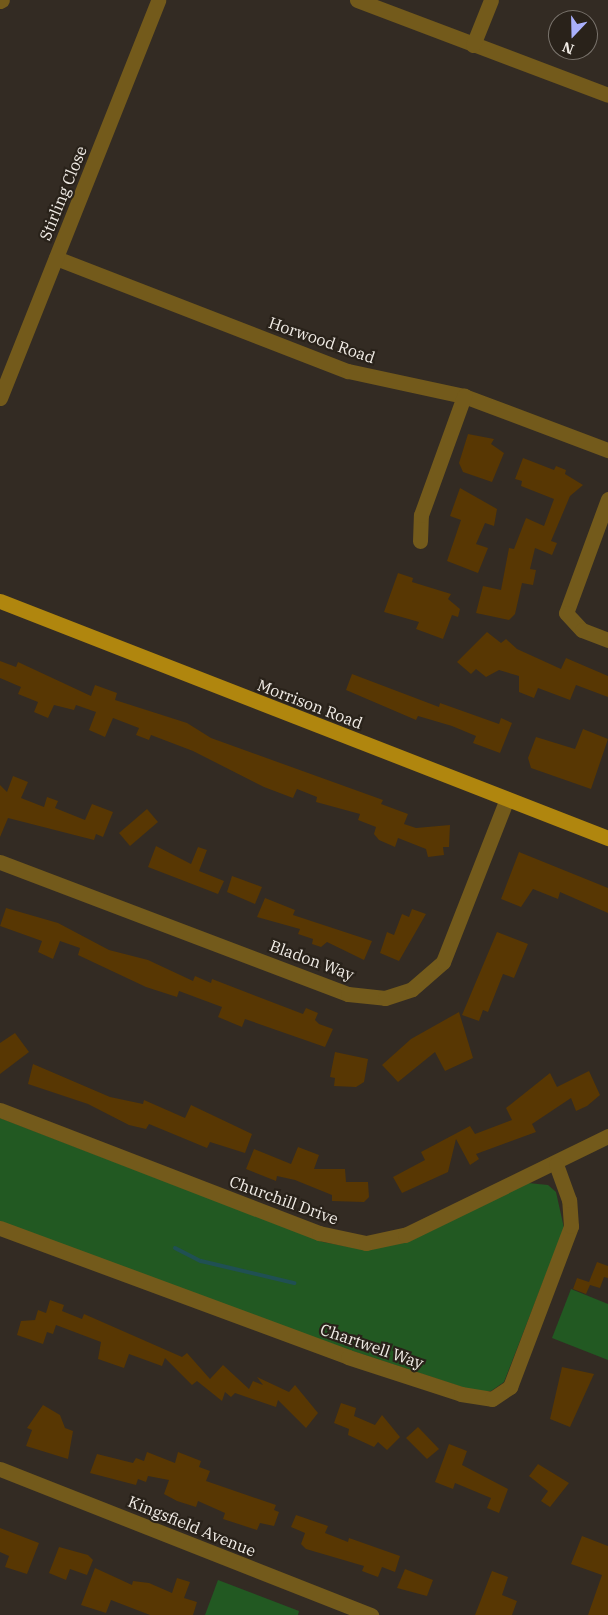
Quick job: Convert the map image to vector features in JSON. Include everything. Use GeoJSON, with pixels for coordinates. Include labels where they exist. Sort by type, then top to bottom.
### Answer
{"type":"FeatureCollection","features":[{"type":"Feature","properties":{"kind":"main road","name":"Morrison Road"},"geometry":{"type":"LineString","coordinates":[[0,601],[608,838]]}},
{"type":"Feature","properties":{"kind":"street","name":"Stirling Close"},"geometry":{"type":"LineString","coordinates":[[0,398],[158,0]]}},
{"type":"Feature","properties":{"kind":"street"},"geometry":{"type":"LineString","coordinates":[[357,0],[608,95]]}},
{"type":"Feature","properties":{"kind":"street"},"geometry":{"type":"LineString","coordinates":[[474,45],[491,0]]}},
{"type":"Feature","properties":{"kind":"street","name":"Horwood Road"},"geometry":{"type":"LineString","coordinates":[[56,258],[348,371],[464,396],[608,450]]}},
{"type":"Feature","properties":{"kind":"street"},"geometry":{"type":"LineString","coordinates":[[420,540],[421,515],[464,396]]}},
{"type":"Feature","properties":{"kind":"street"},"geometry":{"type":"LineString","coordinates":[[608,499],[566,613],[582,630],[608,640]]}},
{"type":"Feature","properties":{"kind":"street","name":"Bladon Way"},"geometry":{"type":"LineString","coordinates":[[0,862],[348,994],[385,998],[412,990],[443,962],[507,799]]}},
{"type":"Feature","properties":{"kind":"street","name":"Churchill Drive"},"geometry":{"type":"LineString","coordinates":[[0,1110],[319,1234],[358,1242],[405,1235],[556,1164],[608,1136]]}},
{"type":"Feature","properties":{"kind":"street","name":"Chartwell Way"},"geometry":{"type":"LineString","coordinates":[[0,1228],[348,1357],[461,1394],[492,1399],[510,1388],[571,1226],[569,1200],[556,1164]]}},
{"type":"Feature","properties":{"kind":"street","name":"Kingsfield Avenue"},"geometry":{"type":"LineString","coordinates":[[0,1469],[371,1615]]}},
{"type":"Feature","properties":{"kind":"green space"},"geometry":{"type":"Polygon","coordinates":[[[0,1118],[323,1242],[369,1249],[408,1242],[528,1183],[548,1185],[556,1192],[564,1228],[504,1382],[491,1391],[474,1391],[116,1273],[0,1228],[0,1118]]]}},
{"type":"Feature","properties":{"kind":"green space"},"geometry":{"type":"Polygon","coordinates":[[[571,1289],[608,1304],[608,1360],[552,1338],[571,1289]]]}},
{"type":"Feature","properties":{"kind":"green space"},"geometry":{"type":"Polygon","coordinates":[[[218,1580],[299,1611],[298,1615],[205,1615],[218,1580]]]}},
{"type":"Feature","properties":{"kind":"building"},"geometry":{"type":"Polygon","coordinates":[[[468,434],[494,439],[491,444],[504,453],[492,482],[463,472],[459,463],[468,434]]]}},
{"type":"Feature","properties":{"kind":"building"},"geometry":{"type":"Polygon","coordinates":[[[523,458],[554,470],[556,466],[566,470],[565,474],[583,485],[570,496],[551,541],[557,543],[552,555],[535,548],[530,569],[536,570],[533,585],[522,583],[515,614],[509,620],[476,613],[483,586],[501,590],[509,548],[514,549],[526,518],[544,526],[554,499],[521,486],[522,481],[515,479],[523,458]]]}},
{"type":"Feature","properties":{"kind":"building"},"geometry":{"type":"Polygon","coordinates":[[[460,488],[497,509],[494,526],[485,523],[476,544],[488,548],[478,573],[447,561],[461,520],[450,516],[460,488]]]}},
{"type":"Feature","properties":{"kind":"building"},"geometry":{"type":"Polygon","coordinates":[[[398,573],[413,578],[412,582],[451,594],[448,599],[460,609],[458,617],[452,615],[443,639],[416,629],[419,622],[384,612],[398,573]]]}},
{"type":"Feature","properties":{"kind":"building"},"geometry":{"type":"Polygon","coordinates":[[[487,632],[501,643],[506,639],[517,649],[561,669],[566,658],[608,676],[608,697],[576,685],[570,700],[538,688],[534,698],[519,692],[519,676],[499,670],[486,677],[476,669],[471,674],[457,662],[487,632]]]}},
{"type":"Feature","properties":{"kind":"building"},"geometry":{"type":"Polygon","coordinates":[[[0,661],[16,667],[18,662],[91,696],[95,685],[117,693],[115,700],[187,723],[211,738],[383,800],[381,804],[408,814],[404,824],[416,828],[450,825],[449,847],[443,847],[444,855],[428,857],[426,849],[398,838],[395,847],[379,840],[374,834],[376,827],[358,820],[360,814],[316,802],[317,797],[297,789],[293,798],[264,787],[193,751],[151,735],[149,740],[136,735],[139,728],[113,718],[105,737],[89,730],[96,712],[76,705],[74,710],[54,705],[48,718],[34,712],[38,702],[18,694],[21,687],[0,678],[0,661]]]}},
{"type":"Feature","properties":{"kind":"building"},"geometry":{"type":"Polygon","coordinates":[[[352,674],[439,707],[440,703],[499,724],[501,718],[512,723],[500,753],[473,743],[476,736],[452,726],[418,716],[416,720],[346,690],[352,674]]]}},
{"type":"Feature","properties":{"kind":"building"},"geometry":{"type":"Polygon","coordinates":[[[583,729],[608,739],[591,789],[531,768],[528,758],[536,737],[575,749],[583,729]]]}},
{"type":"Feature","properties":{"kind":"building"},"geometry":{"type":"Polygon","coordinates":[[[13,776],[28,782],[21,798],[44,807],[47,797],[58,801],[55,808],[85,820],[92,804],[113,812],[103,837],[96,834],[94,840],[8,818],[0,837],[0,785],[7,792],[13,776]]]}},
{"type":"Feature","properties":{"kind":"building"},"geometry":{"type":"Polygon","coordinates":[[[147,809],[158,822],[130,846],[119,833],[147,809]]]}},
{"type":"Feature","properties":{"kind":"building"},"geometry":{"type":"Polygon","coordinates":[[[156,846],[191,864],[198,847],[207,850],[199,871],[224,881],[218,894],[148,867],[156,846]]]}},
{"type":"Feature","properties":{"kind":"building"},"geometry":{"type":"Polygon","coordinates":[[[519,852],[608,888],[608,913],[560,892],[558,899],[533,889],[521,907],[501,899],[519,852]]]}},
{"type":"Feature","properties":{"kind":"building"},"geometry":{"type":"Polygon","coordinates":[[[232,876],[262,887],[255,904],[227,892],[232,876]]]}},
{"type":"Feature","properties":{"kind":"building"},"geometry":{"type":"Polygon","coordinates":[[[265,898],[295,910],[293,915],[372,941],[364,960],[327,942],[321,947],[312,944],[313,939],[298,934],[300,929],[257,917],[265,898]]]}},
{"type":"Feature","properties":{"kind":"building"},"geometry":{"type":"Polygon","coordinates":[[[6,908],[58,923],[109,950],[148,960],[193,981],[195,976],[211,983],[212,979],[303,1014],[306,1008],[318,1013],[315,1020],[319,1024],[333,1029],[325,1047],[245,1019],[242,1027],[218,1017],[222,1007],[179,991],[177,997],[146,987],[78,955],[80,948],[60,941],[53,959],[38,952],[42,941],[0,926],[6,908]]]}},
{"type":"Feature","properties":{"kind":"building"},"geometry":{"type":"Polygon","coordinates":[[[412,909],[426,914],[399,961],[380,953],[387,932],[394,935],[402,914],[409,917],[412,909]]]}},
{"type":"Feature","properties":{"kind":"building"},"geometry":{"type":"Polygon","coordinates":[[[497,932],[528,944],[514,978],[503,974],[488,1012],[483,1010],[479,1021],[462,1015],[497,932]]]}},
{"type":"Feature","properties":{"kind":"building"},"geometry":{"type":"Polygon","coordinates":[[[459,1012],[473,1058],[445,1071],[435,1052],[398,1082],[382,1065],[411,1039],[459,1012]]]}},
{"type":"Feature","properties":{"kind":"building"},"geometry":{"type":"Polygon","coordinates":[[[15,1033],[29,1052],[0,1074],[0,1043],[15,1033]]]}},
{"type":"Feature","properties":{"kind":"building"},"geometry":{"type":"Polygon","coordinates":[[[335,1052],[368,1059],[364,1082],[356,1087],[334,1086],[335,1078],[330,1077],[335,1052]]]}},
{"type":"Feature","properties":{"kind":"building"},"geometry":{"type":"Polygon","coordinates":[[[33,1064],[110,1097],[143,1104],[144,1100],[185,1118],[191,1105],[252,1134],[245,1153],[210,1142],[207,1148],[149,1124],[146,1129],[129,1125],[88,1104],[28,1084],[33,1064]]]}},
{"type":"Feature","properties":{"kind":"building"},"geometry":{"type":"Polygon","coordinates":[[[589,1071],[600,1095],[587,1106],[576,1111],[571,1098],[532,1124],[536,1132],[476,1154],[479,1159],[470,1165],[456,1139],[448,1172],[402,1193],[393,1177],[425,1160],[421,1152],[470,1126],[475,1134],[512,1120],[506,1108],[550,1073],[557,1087],[589,1071]]]}},
{"type":"Feature","properties":{"kind":"building"},"geometry":{"type":"Polygon","coordinates":[[[298,1147],[319,1155],[314,1169],[345,1169],[346,1182],[368,1182],[369,1197],[364,1202],[332,1201],[332,1195],[295,1180],[277,1176],[276,1181],[246,1169],[254,1149],[291,1164],[298,1147]]]}},
{"type":"Feature","properties":{"kind":"building"},"geometry":{"type":"Polygon","coordinates":[[[597,1262],[608,1266],[608,1278],[604,1277],[600,1288],[590,1285],[586,1294],[573,1289],[577,1278],[589,1282],[597,1262]]]}},
{"type":"Feature","properties":{"kind":"building"},"geometry":{"type":"Polygon","coordinates":[[[50,1300],[64,1305],[62,1311],[82,1319],[84,1314],[182,1357],[187,1353],[210,1379],[223,1365],[249,1389],[253,1381],[263,1385],[257,1377],[289,1392],[295,1385],[318,1413],[306,1428],[278,1400],[276,1407],[235,1393],[231,1397],[225,1392],[222,1401],[197,1381],[192,1385],[165,1358],[162,1366],[129,1354],[124,1368],[98,1359],[101,1342],[56,1325],[53,1334],[47,1332],[43,1344],[17,1335],[21,1321],[35,1320],[38,1310],[46,1313],[50,1300]]]}},
{"type":"Feature","properties":{"kind":"building"},"geometry":{"type":"Polygon","coordinates":[[[562,1367],[594,1374],[570,1427],[550,1419],[562,1367]]]}},
{"type":"Feature","properties":{"kind":"building"},"geometry":{"type":"Polygon","coordinates":[[[341,1403],[356,1408],[354,1416],[375,1425],[382,1415],[400,1437],[387,1450],[378,1442],[374,1447],[348,1435],[349,1429],[334,1423],[341,1403]]]}},
{"type":"Feature","properties":{"kind":"building"},"geometry":{"type":"Polygon","coordinates":[[[43,1405],[60,1415],[65,1428],[73,1431],[68,1459],[26,1446],[32,1430],[27,1428],[43,1405]]]}},
{"type":"Feature","properties":{"kind":"building"},"geometry":{"type":"Polygon","coordinates":[[[418,1427],[439,1449],[427,1459],[406,1438],[418,1427]]]}},
{"type":"Feature","properties":{"kind":"building"},"geometry":{"type":"Polygon","coordinates":[[[449,1444],[467,1451],[462,1465],[508,1489],[499,1513],[487,1508],[491,1498],[455,1483],[453,1489],[435,1482],[449,1444]]]}},
{"type":"Feature","properties":{"kind":"building"},"geometry":{"type":"Polygon","coordinates":[[[147,1452],[175,1463],[178,1452],[201,1461],[199,1467],[210,1471],[206,1481],[276,1505],[274,1510],[279,1512],[274,1526],[260,1523],[257,1530],[223,1519],[225,1513],[198,1501],[196,1507],[177,1501],[164,1494],[169,1480],[148,1476],[146,1482],[138,1479],[136,1485],[90,1473],[97,1454],[133,1463],[136,1458],[144,1461],[147,1452]]]}},
{"type":"Feature","properties":{"kind":"building"},"geometry":{"type":"Polygon","coordinates":[[[538,1464],[569,1483],[550,1507],[541,1501],[548,1491],[529,1476],[538,1464]]]}},
{"type":"Feature","properties":{"kind":"building"},"geometry":{"type":"Polygon","coordinates":[[[296,1515],[328,1526],[325,1533],[348,1542],[349,1538],[400,1556],[395,1572],[382,1567],[378,1577],[362,1571],[364,1566],[306,1549],[301,1544],[305,1533],[291,1527],[296,1515]]]}},
{"type":"Feature","properties":{"kind":"building"},"geometry":{"type":"Polygon","coordinates":[[[0,1528],[39,1543],[27,1574],[5,1567],[9,1556],[0,1552],[0,1528]]]}},
{"type":"Feature","properties":{"kind":"building"},"geometry":{"type":"Polygon","coordinates":[[[582,1536],[608,1546],[608,1615],[588,1615],[602,1575],[571,1564],[582,1536]]]}},
{"type":"Feature","properties":{"kind":"building"},"geometry":{"type":"Polygon","coordinates":[[[59,1547],[88,1555],[93,1560],[87,1575],[70,1569],[66,1580],[49,1573],[59,1547]]]}},
{"type":"Feature","properties":{"kind":"building"},"geometry":{"type":"Polygon","coordinates":[[[95,1568],[132,1585],[133,1581],[149,1583],[172,1593],[177,1578],[190,1582],[184,1598],[197,1602],[193,1615],[150,1615],[111,1600],[106,1613],[81,1605],[95,1568]]]}},
{"type":"Feature","properties":{"kind":"building"},"geometry":{"type":"Polygon","coordinates":[[[405,1569],[433,1580],[427,1596],[397,1588],[405,1569]]]}},
{"type":"Feature","properties":{"kind":"building"},"geometry":{"type":"Polygon","coordinates":[[[492,1571],[508,1577],[502,1595],[517,1601],[512,1615],[475,1615],[492,1571]]]}},
{"type":"Feature","properties":{"kind":"waterway"},"geometry":{"type":"LineString","coordinates":[[175,1248],[201,1261],[294,1283]]}}]}
